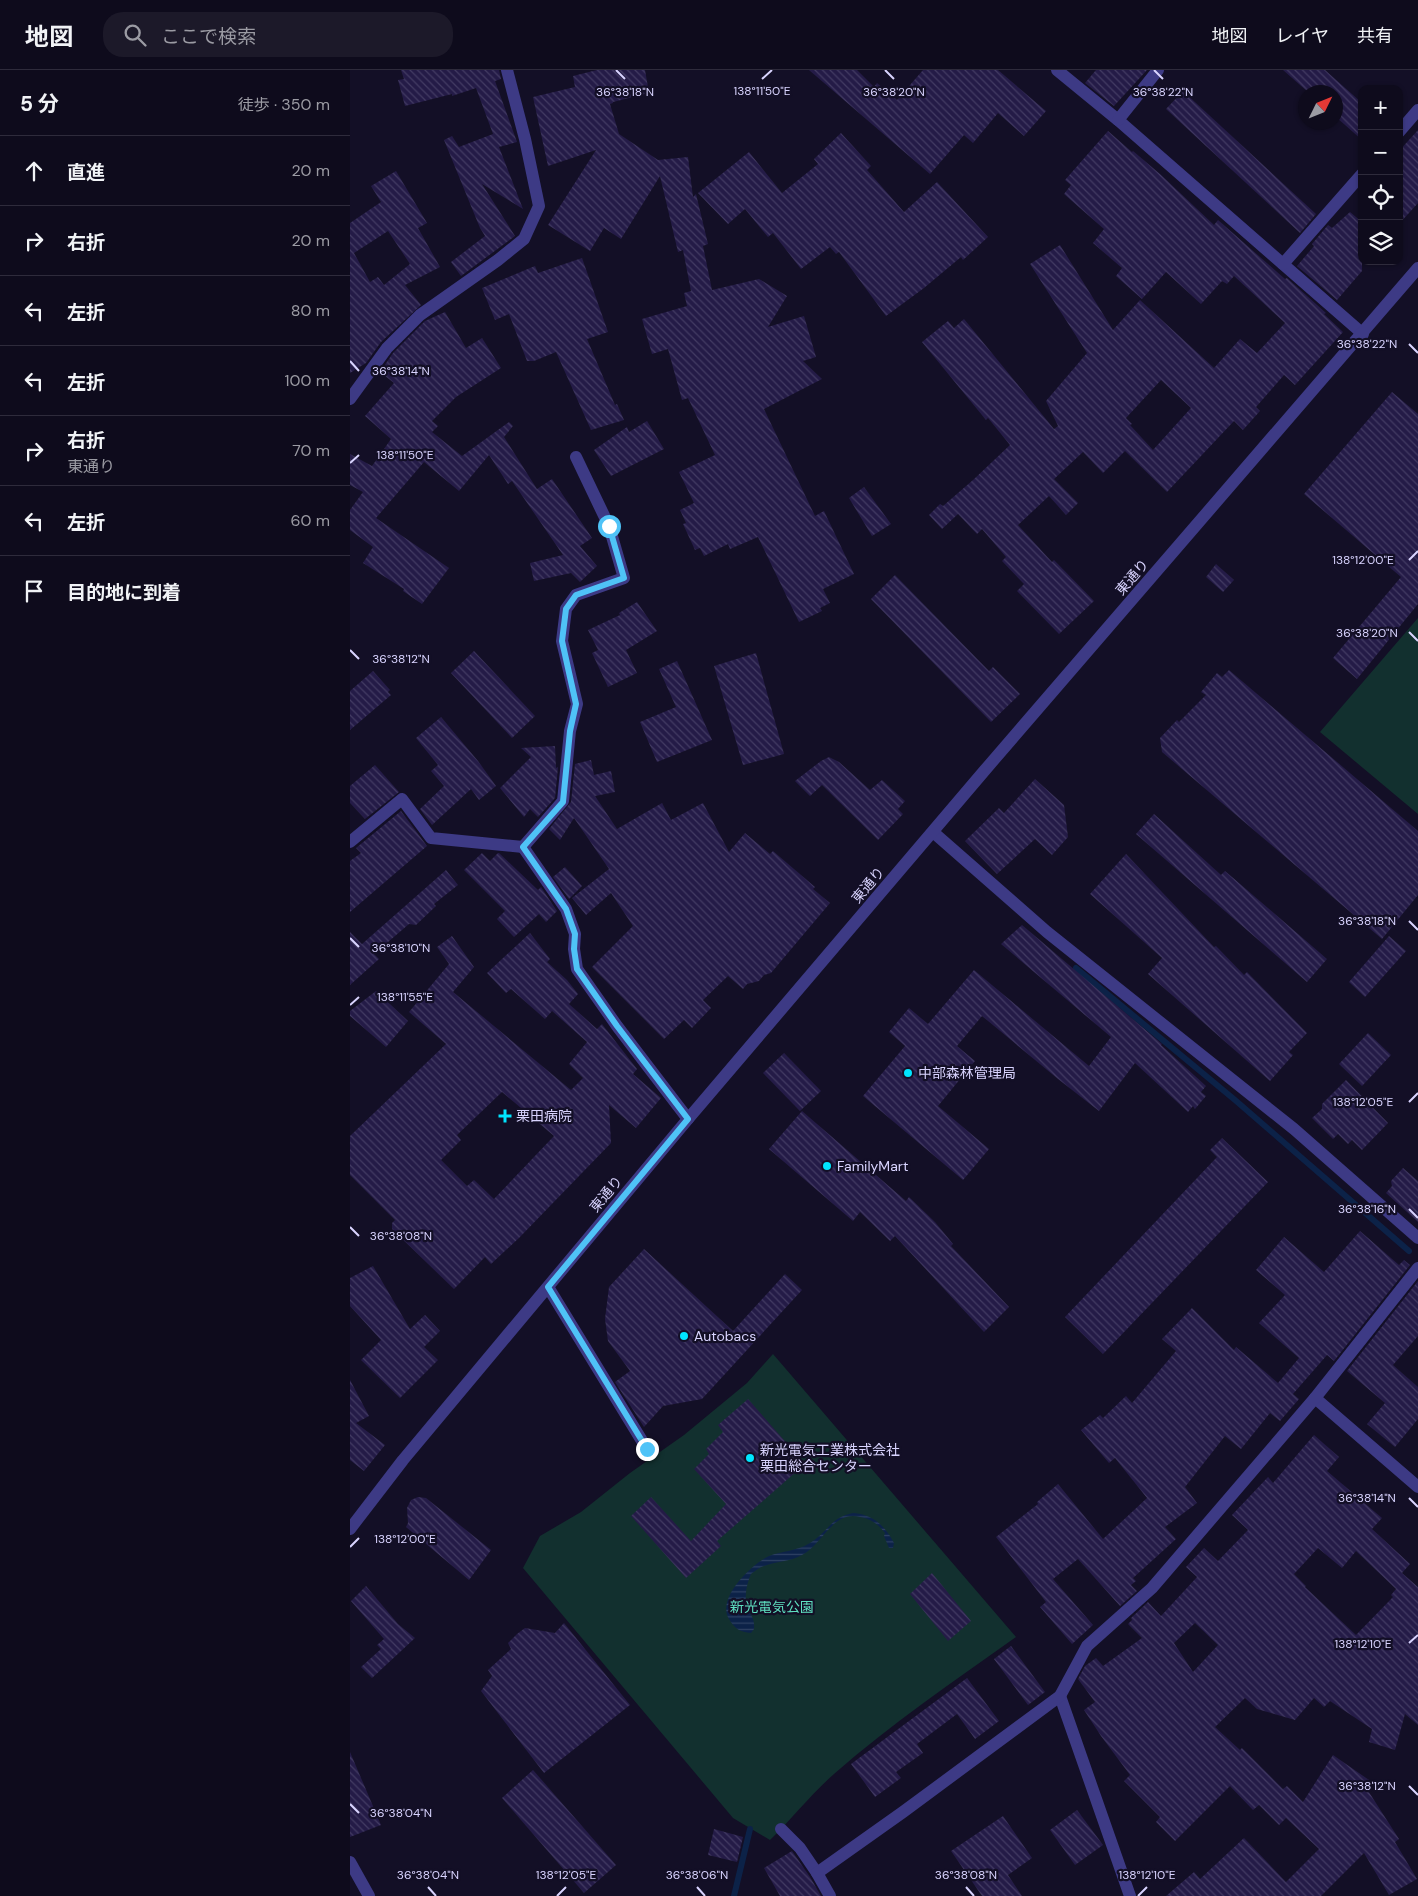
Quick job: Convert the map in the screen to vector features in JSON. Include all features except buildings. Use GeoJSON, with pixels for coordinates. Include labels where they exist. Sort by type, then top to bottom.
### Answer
{"type":"FeatureCollection","features":[{"type":"Feature","properties":{"kind":"street"},"geometry":{"type":"LineString","coordinates":[[350,399],[387,348],[420,315],[498,260],[524,239],[539,206],[507,70]]}},
{"type":"Feature","properties":{"kind":"street"},"geometry":{"type":"LineString","coordinates":[[1056,70],[1118,120],[1363,334]]}},
{"type":"Feature","properties":{"kind":"street"},"geometry":{"type":"LineString","coordinates":[[1118,120],[1158,70]]}},
{"type":"Feature","properties":{"kind":"street"},"geometry":{"type":"LineString","coordinates":[[1401,130],[1418,110]]}},
{"type":"Feature","properties":{"kind":"street"},"geometry":{"type":"LineString","coordinates":[[1283,264],[1361,175]]}},
{"type":"Feature","properties":{"kind":"street","name":"東通り"},"geometry":{"type":"LineString","coordinates":[[350,1529],[403,1460],[688,1119],[984,770],[1363,334],[1418,268]]}},
{"type":"Feature","properties":{"kind":"street"},"geometry":{"type":"LineString","coordinates":[[523,847],[563,802],[570,731],[576,704],[562,641],[566,609],[576,595],[624,578],[609,526],[576,457]]}},
{"type":"Feature","properties":{"kind":"street"},"geometry":{"type":"LineString","coordinates":[[350,842],[402,799],[431,838],[523,847],[566,909],[575,934],[574,949],[577,969],[617,1026],[688,1119]]}},
{"type":"Feature","properties":{"kind":"street"},"geometry":{"type":"LineString","coordinates":[[933,832],[1047,932],[1294,1129],[1418,1238]]}},
{"type":"Feature","properties":{"kind":"street"},"geometry":{"type":"LineString","coordinates":[[817,1872],[903,1812],[1060,1696],[1087,1646],[1152,1588],[1315,1398],[1418,1268]]}},
{"type":"Feature","properties":{"kind":"street"},"geometry":{"type":"LineString","coordinates":[[548,1287],[647,1449]]}},
{"type":"Feature","properties":{"kind":"street"},"geometry":{"type":"LineString","coordinates":[[1315,1398],[1418,1487]]}},
{"type":"Feature","properties":{"kind":"street"},"geometry":{"type":"LineString","coordinates":[[1060,1696],[1130,1896]]}},
{"type":"Feature","properties":{"kind":"street"},"geometry":{"type":"LineString","coordinates":[[781,1829],[800,1848],[817,1872],[830,1896]]}},
{"type":"Feature","properties":{"kind":"street"},"geometry":{"type":"LineString","coordinates":[[350,1862],[369,1896]]}},
{"type":"Feature","properties":{"kind":"green space"},"geometry":{"type":"Polygon","coordinates":[[[1418,618],[1418,814],[1320,732],[1418,618]]]}},
{"type":"Feature","properties":{"kind":"green space","name":"新光電気公園"},"geometry":{"type":"Polygon","coordinates":[[[773,1354],[1016,1637],[923,1703],[856,1756],[826,1782],[770,1840],[733,1818],[523,1568],[540,1536],[581,1512],[630,1473],[684,1435],[747,1383],[773,1354]]]}},
{"type":"Feature","properties":{"kind":"water"},"geometry":{"type":"Polygon","coordinates":[[[853,1513],[867,1516],[878,1522],[894,1543],[893,1548],[889,1548],[884,1536],[885,1533],[874,1522],[860,1517],[842,1518],[802,1555],[762,1567],[751,1574],[747,1585],[746,1598],[747,1606],[754,1622],[754,1629],[751,1633],[747,1633],[733,1625],[726,1611],[727,1601],[731,1592],[745,1574],[769,1556],[800,1548],[810,1543],[834,1521],[853,1513]]]}},
{"type":"Feature","properties":{"kind":"waterway"},"geometry":{"type":"LineString","coordinates":[[1076,968],[1235,1100],[1409,1251]]}},
{"type":"Feature","properties":{"kind":"waterway"},"geometry":{"type":"LineString","coordinates":[[734,1896],[750,1829]]}},
{"type":"Feature","properties":{"kind":"place","name":"中部森林管理局"},"geometry":{"type":"Point","coordinates":[908,1073]}},
{"type":"Feature","properties":{"kind":"place","name":"栗田病院"},"geometry":{"type":"Point","coordinates":[505,1116]}},
{"type":"Feature","properties":{"kind":"place","name":"FamilyMart"},"geometry":{"type":"Point","coordinates":[827,1166]}},
{"type":"Feature","properties":{"kind":"place","name":"Autobacs"},"geometry":{"type":"Point","coordinates":[684,1336]}},
{"type":"Feature","properties":{"kind":"place","name":"新光電気工業株式会社 栗田総合センター"},"geometry":{"type":"Point","coordinates":[750,1458]}},
{"type":"Feature","properties":{"kind":"route"},"geometry":{"type":"LineString","coordinates":[[609,526],[624,578],[576,595],[566,609],[562,641],[576,704],[570,731],[563,802],[523,847],[566,909],[575,934],[574,949],[577,969],[617,1026],[688,1119],[548,1287],[647,1449]]}}]}
